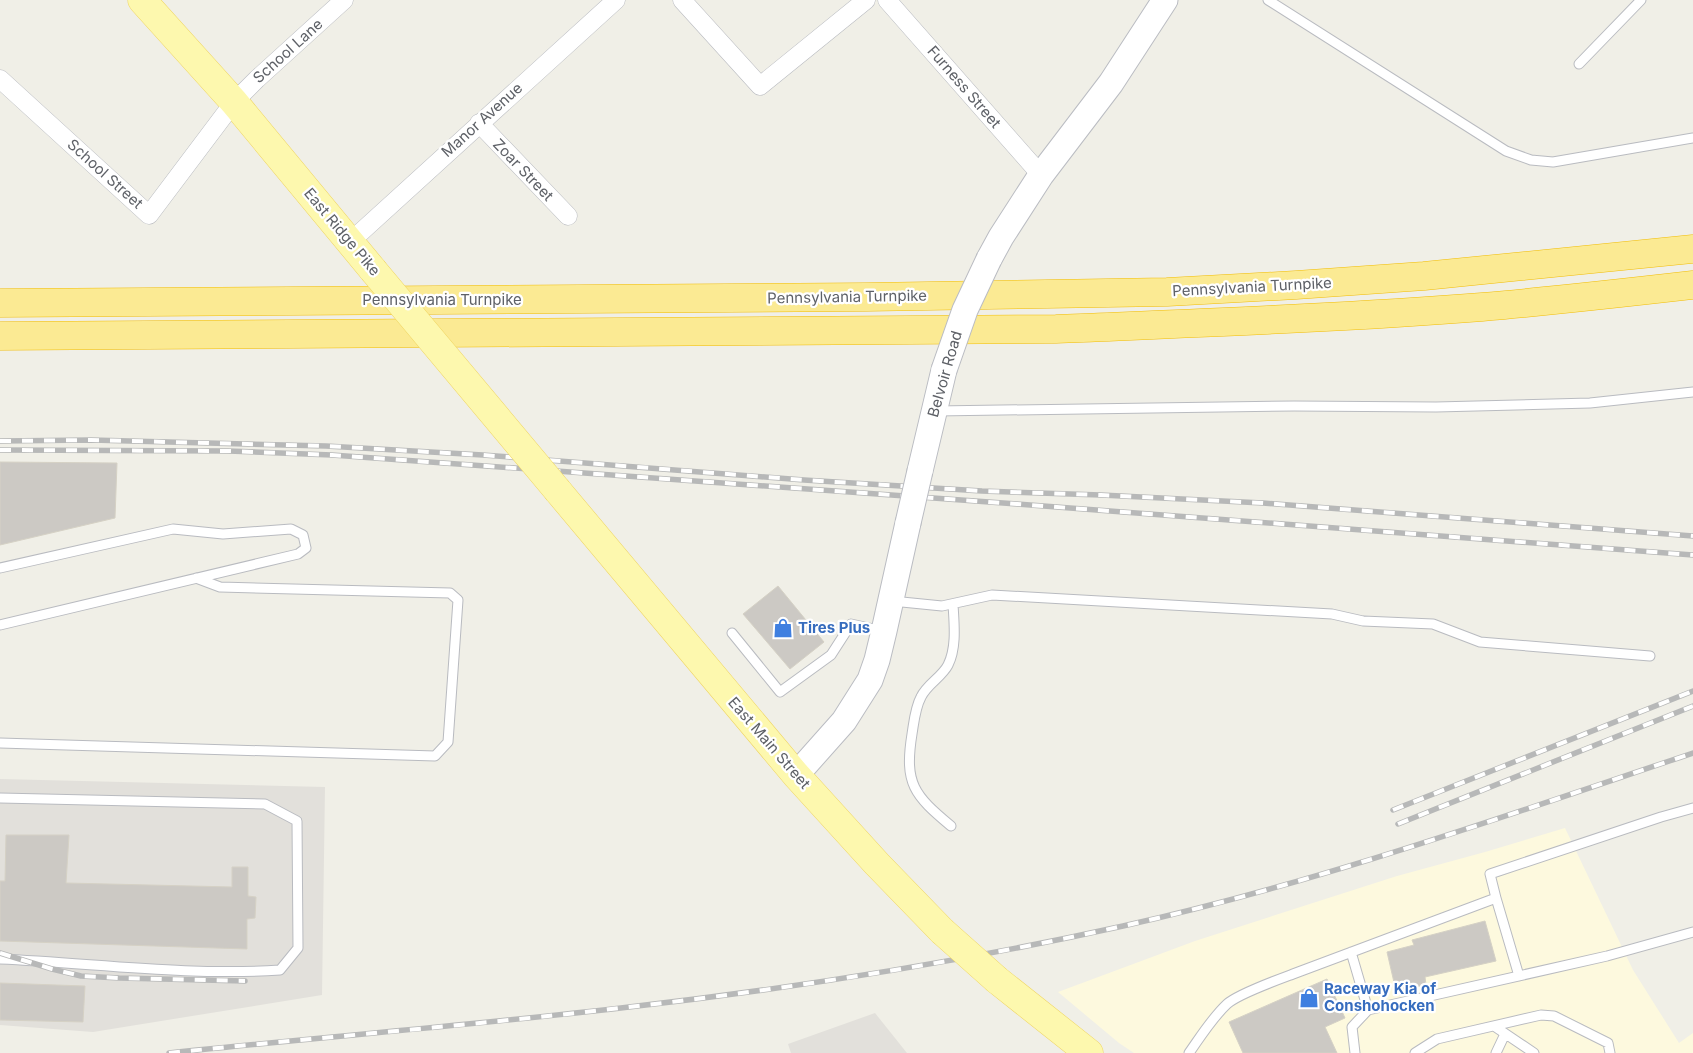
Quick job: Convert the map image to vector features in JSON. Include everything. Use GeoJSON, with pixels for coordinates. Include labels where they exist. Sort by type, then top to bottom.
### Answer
{"type":"FeatureCollection","features":[{"type":"Feature","properties":{"kind":"highway","name":"Pennsylvania Turnpike"},"geometry":{"type":"LineString","coordinates":[[0,303],[829,298],[1167,292],[1424,276],[1693,249]]}},
{"type":"Feature","properties":{"kind":"highway"},"geometry":{"type":"LineString","coordinates":[[0,336],[1056,328],[1219,323],[1366,315],[1483,306],[1693,285]]}},
{"type":"Feature","properties":{"kind":"main road","name":"East Ridge Pike"},"geometry":{"type":"LineString","coordinates":[[142,0],[234,102],[558,492]]}},
{"type":"Feature","properties":{"kind":"main road","name":"East Main Street"},"geometry":{"type":"LineString","coordinates":[[558,492],[796,776],[876,864],[942,930],[997,980],[1089,1053]]}},
{"type":"Feature","properties":{"kind":"street","name":"School Lane"},"geometry":{"type":"LineString","coordinates":[[234,102],[344,0]]}},
{"type":"Feature","properties":{"kind":"street","name":"Manor Avenue"},"geometry":{"type":"LineString","coordinates":[[350,242],[616,0]]}},
{"type":"Feature","properties":{"kind":"street"},"geometry":{"type":"LineString","coordinates":[[682,0],[760,86],[866,0]]}},
{"type":"Feature","properties":{"kind":"street","name":"Furness Street"},"geometry":{"type":"LineString","coordinates":[[887,0],[1041,175]]}},
{"type":"Feature","properties":{"kind":"street","name":"Belvoir Road"},"geometry":{"type":"LineString","coordinates":[[796,776],[844,721],[870,680],[892,601],[908,523],[944,370],[965,310],[989,259],[1041,175],[1110,84],[1166,0]]}},
{"type":"Feature","properties":{"kind":"street","name":"School Street"},"geometry":{"type":"LineString","coordinates":[[0,79],[149,215],[234,102]]}},
{"type":"Feature","properties":{"kind":"street","name":"Zoar Street"},"geometry":{"type":"LineString","coordinates":[[479,123],[568,216]]}},
{"type":"Feature","properties":{"kind":"lane"},"geometry":{"type":"LineString","coordinates":[[1268,0],[1460,124],[1506,151],[1531,160],[1553,162],[1693,138]]}},
{"type":"Feature","properties":{"kind":"lane"},"geometry":{"type":"LineString","coordinates":[[1579,64],[1641,0]]}},
{"type":"Feature","properties":{"kind":"lane"},"geometry":{"type":"LineString","coordinates":[[934,411],[1294,406],[1436,407],[1590,403],[1693,392]]}},
{"type":"Feature","properties":{"kind":"lane"},"geometry":{"type":"LineString","coordinates":[[0,568],[172,529],[223,534],[291,528],[303,535],[306,548],[298,554],[0,625]]}},
{"type":"Feature","properties":{"kind":"lane"},"geometry":{"type":"LineString","coordinates":[[0,743],[435,756],[448,742],[458,600],[450,594],[220,587],[196,578]]}},
{"type":"Feature","properties":{"kind":"lane"},"geometry":{"type":"LineString","coordinates":[[892,601],[942,606],[992,595],[1332,614],[1363,621],[1433,624],[1480,642],[1650,656]]}},
{"type":"Feature","properties":{"kind":"lane"},"geometry":{"type":"LineString","coordinates":[[951,826],[919,797],[910,774],[909,765],[917,709],[921,697],[933,681],[943,672],[950,660],[954,627],[952,604]]}},
{"type":"Feature","properties":{"kind":"lane"},"geometry":{"type":"LineString","coordinates":[[732,633],[780,692],[831,655],[852,624],[884,631]]}},
{"type":"Feature","properties":{"kind":"lane"},"geometry":{"type":"LineString","coordinates":[[0,798],[265,804],[297,822],[298,948],[280,970],[246,972],[90,966],[0,958]]}},
{"type":"Feature","properties":{"kind":"lane"},"geometry":{"type":"LineString","coordinates":[[1519,976],[1490,874],[1660,817],[1693,808]]}},
{"type":"Feature","properties":{"kind":"lane"},"geometry":{"type":"LineString","coordinates":[[1191,1052],[1205,1030],[1228,1003],[1261,987],[1496,898]]}},
{"type":"Feature","properties":{"kind":"lane"},"geometry":{"type":"LineString","coordinates":[[1355,1053],[1352,1027],[1368,1010],[1606,956],[1693,932]]}},
{"type":"Feature","properties":{"kind":"lane"},"geometry":{"type":"LineString","coordinates":[[1351,952],[1368,1010]]}},
{"type":"Feature","properties":{"kind":"lane"},"geometry":{"type":"LineString","coordinates":[[1415,1053],[1437,1039],[1541,1015],[1554,1016],[1608,1043],[1610,1053]]}},
{"type":"Feature","properties":{"kind":"lane"},"geometry":{"type":"LineString","coordinates":[[1494,1026],[1534,1053]]}},
{"type":"Feature","properties":{"kind":"lane"},"geometry":{"type":"LineString","coordinates":[[1496,1053],[1505,1034]]}},
{"type":"Feature","properties":{"kind":"shaded area"},"geometry":{"type":"Polygon","coordinates":[[[0,779],[325,787],[322,995],[93,1032],[0,1025],[0,779]]]}},
{"type":"Feature","properties":{"kind":"shaded area"},"geometry":{"type":"Polygon","coordinates":[[[1565,828],[1633,970],[1679,1043],[1693,1033],[1693,1053],[1134,1053],[1119,1043],[1058,992],[1195,941],[1397,876],[1565,828]]]}},
{"type":"Feature","properties":{"kind":"shaded area"},"geometry":{"type":"Polygon","coordinates":[[[875,1013],[907,1053],[791,1053],[788,1044],[875,1013]]]}},
{"type":"Feature","properties":{"kind":"building"},"geometry":{"type":"Polygon","coordinates":[[[0,462],[117,463],[115,518],[0,545],[0,462]]]}},
{"type":"Feature","properties":{"kind":"building","name":"Tires Plus"},"geometry":{"type":"Polygon","coordinates":[[[778,586],[824,642],[790,669],[743,614],[778,586]]]}},
{"type":"Feature","properties":{"kind":"building"},"geometry":{"type":"Polygon","coordinates":[[[6,835],[69,835],[66,883],[232,887],[232,867],[248,867],[248,896],[256,897],[255,918],[247,919],[247,949],[0,941],[0,881],[5,881],[6,835]]]}},
{"type":"Feature","properties":{"kind":"building"},"geometry":{"type":"Polygon","coordinates":[[[1485,921],[1496,961],[1425,977],[1426,985],[1396,991],[1387,952],[1414,945],[1412,940],[1485,921]]]}},
{"type":"Feature","properties":{"kind":"building","name":"Raceway Kia of Conshohocken"},"geometry":{"type":"Polygon","coordinates":[[[1327,979],[1345,1018],[1325,1027],[1337,1053],[1243,1053],[1229,1022],[1327,979]]]}},
{"type":"Feature","properties":{"kind":"building"},"geometry":{"type":"Polygon","coordinates":[[[0,983],[85,986],[83,1022],[0,1020],[0,983]]]}},
{"type":"Feature","properties":{"kind":"railway"},"geometry":{"type":"LineString","coordinates":[[0,441],[91,440],[326,446],[483,455],[804,480],[982,491],[1263,503],[1693,536]]}},
{"type":"Feature","properties":{"kind":"railway"},"geometry":{"type":"LineString","coordinates":[[0,450],[228,451],[332,455],[1693,555]]}},
{"type":"Feature","properties":{"kind":"railway"},"geometry":{"type":"LineString","coordinates":[[1393,810],[1693,691]]}},
{"type":"Feature","properties":{"kind":"railway"},"geometry":{"type":"LineString","coordinates":[[1398,824],[1693,706]]}},
{"type":"Feature","properties":{"kind":"railway"},"geometry":{"type":"LineString","coordinates":[[169,1053],[514,1020],[691,1000],[877,973],[1062,939],[1195,909],[1339,869],[1693,753]]}},
{"type":"Feature","properties":{"kind":"railway"},"geometry":{"type":"LineString","coordinates":[[0,953],[81,976],[245,981]]}},
{"type":"Feature","properties":{"kind":"place","name":"Tires Plus"},"geometry":{"type":"Point","coordinates":[783,628]}},
{"type":"Feature","properties":{"kind":"place","name":"Raceway Kia of Conshohocken"},"geometry":{"type":"Point","coordinates":[1309,998]}}]}
